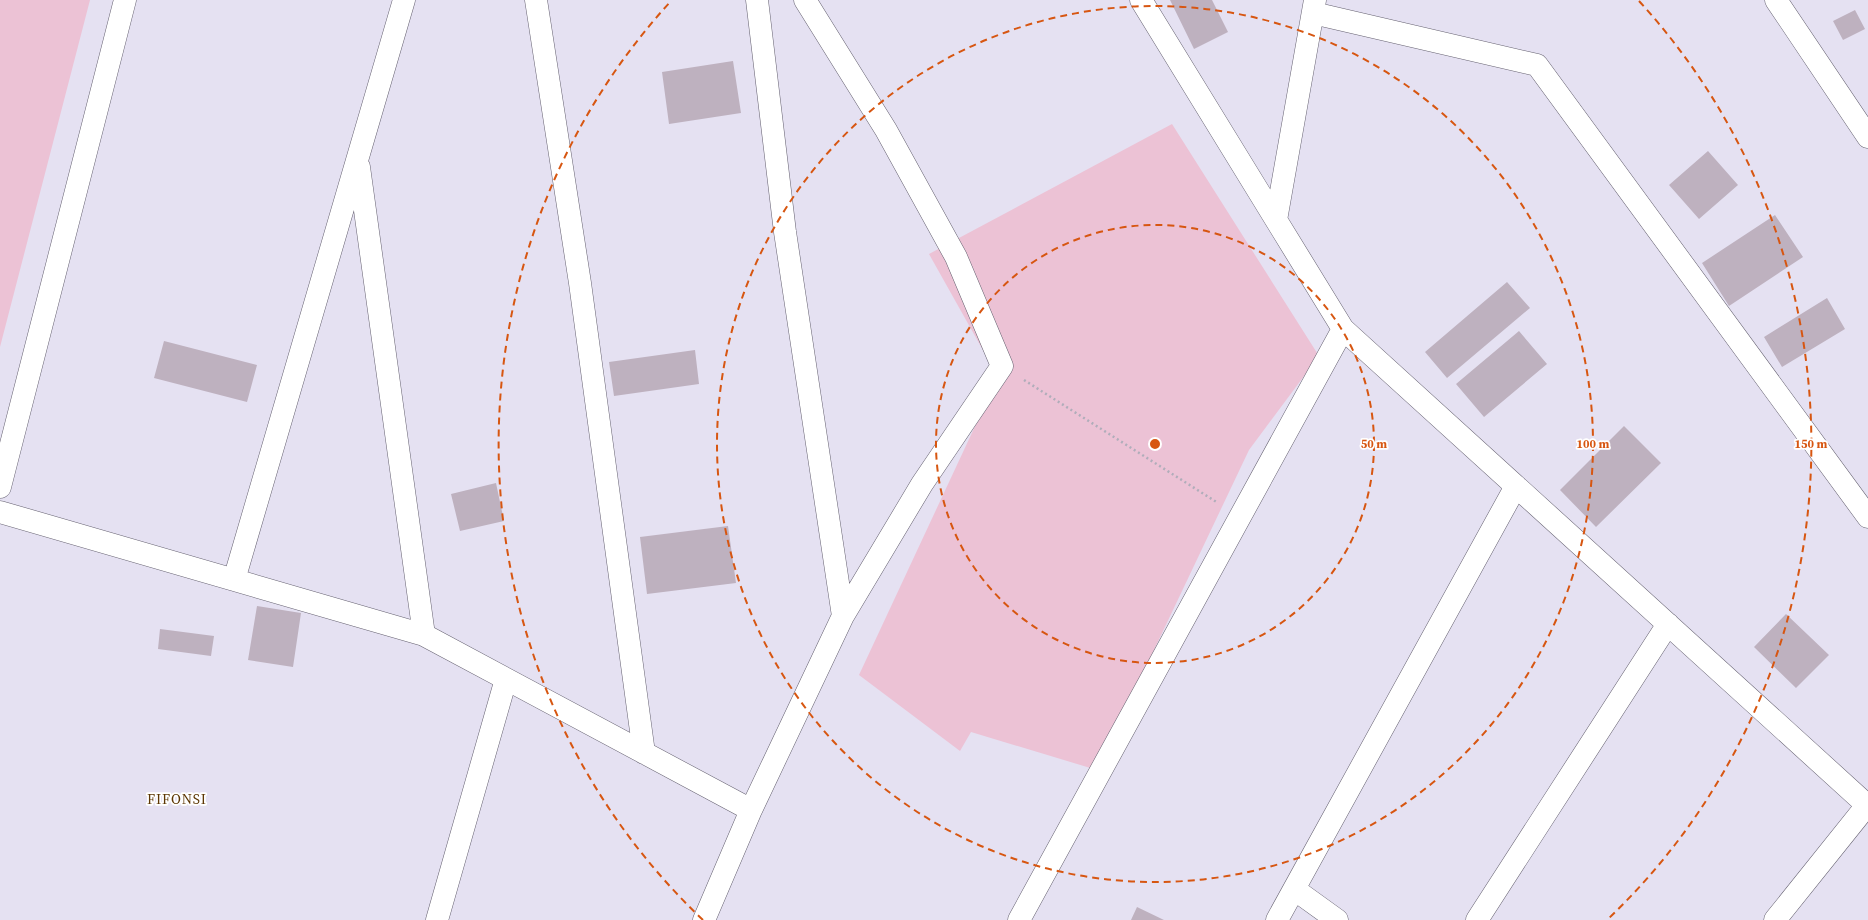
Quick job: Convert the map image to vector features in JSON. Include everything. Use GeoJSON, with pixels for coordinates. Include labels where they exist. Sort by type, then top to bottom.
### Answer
{"type":"FeatureCollection","features":[{"type":"Feature","properties":{"kind":"street"},"geometry":{"type":"LineString","coordinates":[[0,487],[125,0]]}},
{"type":"Feature","properties":{"kind":"street"},"geometry":{"type":"LineString","coordinates":[[234,580],[404,0]]}},
{"type":"Feature","properties":{"kind":"street"},"geometry":{"type":"LineString","coordinates":[[536,0],[580,283],[644,753]]}},
{"type":"Feature","properties":{"kind":"street"},"geometry":{"type":"LineString","coordinates":[[758,0],[785,232],[843,616]]}},
{"type":"Feature","properties":{"kind":"street"},"geometry":{"type":"LineString","coordinates":[[704,920],[752,810],[843,616],[922,484],[1002,366],[956,257],[886,130],[804,0]]}},
{"type":"Feature","properties":{"kind":"street"},"geometry":{"type":"LineString","coordinates":[[1140,0],[1343,329],[1868,805],[1775,920]]}},
{"type":"Feature","properties":{"kind":"street"},"geometry":{"type":"LineString","coordinates":[[1776,0],[1868,137]]}},
{"type":"Feature","properties":{"kind":"street"},"geometry":{"type":"LineString","coordinates":[[1276,220],[1314,7],[1537,65],[1868,517]]}},
{"type":"Feature","properties":{"kind":"street"},"geometry":{"type":"LineString","coordinates":[[357,158],[424,635]]}},
{"type":"Feature","properties":{"kind":"street"},"geometry":{"type":"LineString","coordinates":[[1019,920],[1343,329]]}},
{"type":"Feature","properties":{"kind":"street"},"geometry":{"type":"LineString","coordinates":[[1277,920],[1516,486]]}},
{"type":"Feature","properties":{"kind":"street"},"geometry":{"type":"LineString","coordinates":[[0,512],[424,635],[752,810]]}},
{"type":"Feature","properties":{"kind":"street"},"geometry":{"type":"LineString","coordinates":[[1477,920],[1668,624]]}},
{"type":"Feature","properties":{"kind":"street"},"geometry":{"type":"LineString","coordinates":[[437,920],[506,679]]}},
{"type":"Feature","properties":{"kind":"street"},"geometry":{"type":"LineString","coordinates":[[1294,889],[1337,920]]}},
{"type":"Feature","properties":{"kind":"path"},"geometry":{"type":"LineString","coordinates":[[1002,366],[1240,517]]}},
{"type":"Feature","properties":{"kind":"shaded area"},"geometry":{"type":"Polygon","coordinates":[[[0,0],[90,0],[0,347],[0,0]]]}},
{"type":"Feature","properties":{"kind":"shaded area"},"geometry":{"type":"Polygon","coordinates":[[[1172,124],[1319,356],[1249,450],[1097,770],[971,732],[960,751],[859,675],[998,377],[929,254],[1172,124]]]}},
{"type":"Feature","properties":{"kind":"building"},"geometry":{"type":"Polygon","coordinates":[[[1170,0],[1212,0],[1228,32],[1194,49],[1170,0]]]}},
{"type":"Feature","properties":{"kind":"building"},"geometry":{"type":"Polygon","coordinates":[[[1855,10],[1865,29],[1843,40],[1833,21],[1855,10]]]}},
{"type":"Feature","properties":{"kind":"building"},"geometry":{"type":"Polygon","coordinates":[[[733,61],[741,113],[669,124],[662,72],[733,61]]]}},
{"type":"Feature","properties":{"kind":"building"},"geometry":{"type":"Polygon","coordinates":[[[1708,151],[1738,185],[1699,219],[1669,185],[1708,151]]]}},
{"type":"Feature","properties":{"kind":"building"},"geometry":{"type":"Polygon","coordinates":[[[1775,215],[1803,257],[1729,306],[1702,263],[1775,215]]]}},
{"type":"Feature","properties":{"kind":"building"},"geometry":{"type":"Polygon","coordinates":[[[1507,282],[1530,308],[1447,378],[1425,352],[1507,282]]]}},
{"type":"Feature","properties":{"kind":"building"},"geometry":{"type":"Polygon","coordinates":[[[1827,298],[1845,329],[1782,367],[1764,337],[1827,298]]]}},
{"type":"Feature","properties":{"kind":"building"},"geometry":{"type":"Polygon","coordinates":[[[1519,331],[1547,364],[1484,417],[1456,384],[1519,331]]]}},
{"type":"Feature","properties":{"kind":"building"},"geometry":{"type":"Polygon","coordinates":[[[164,341],[257,365],[247,402],[154,378],[164,341]]]}},
{"type":"Feature","properties":{"kind":"building"},"geometry":{"type":"Polygon","coordinates":[[[695,350],[699,384],[614,396],[609,362],[695,350]]]}},
{"type":"Feature","properties":{"kind":"building"},"geometry":{"type":"Polygon","coordinates":[[[1624,426],[1661,463],[1596,527],[1560,490],[1624,426]]]}},
{"type":"Feature","properties":{"kind":"building"},"geometry":{"type":"Polygon","coordinates":[[[496,483],[504,521],[460,531],[451,494],[496,483]]]}},
{"type":"Feature","properties":{"kind":"building"},"geometry":{"type":"Polygon","coordinates":[[[728,526],[736,583],[647,594],[640,537],[728,526]]]}},
{"type":"Feature","properties":{"kind":"building"},"geometry":{"type":"Polygon","coordinates":[[[257,606],[301,613],[293,667],[248,660],[257,606]]]}},
{"type":"Feature","properties":{"kind":"building"},"geometry":{"type":"Polygon","coordinates":[[[1786,614],[1829,655],[1796,688],[1754,647],[1786,614]]]}},
{"type":"Feature","properties":{"kind":"building"},"geometry":{"type":"Polygon","coordinates":[[[160,629],[214,636],[211,656],[158,649],[160,629]]]}},
{"type":"Feature","properties":{"kind":"building"},"geometry":{"type":"Polygon","coordinates":[[[1137,907],[1164,920],[1131,920],[1137,907]]]}},
{"type":"Feature","properties":{"kind":"district","name":"FIFONSI"},"geometry":{"type":"Point","coordinates":[177,799]}}]}
